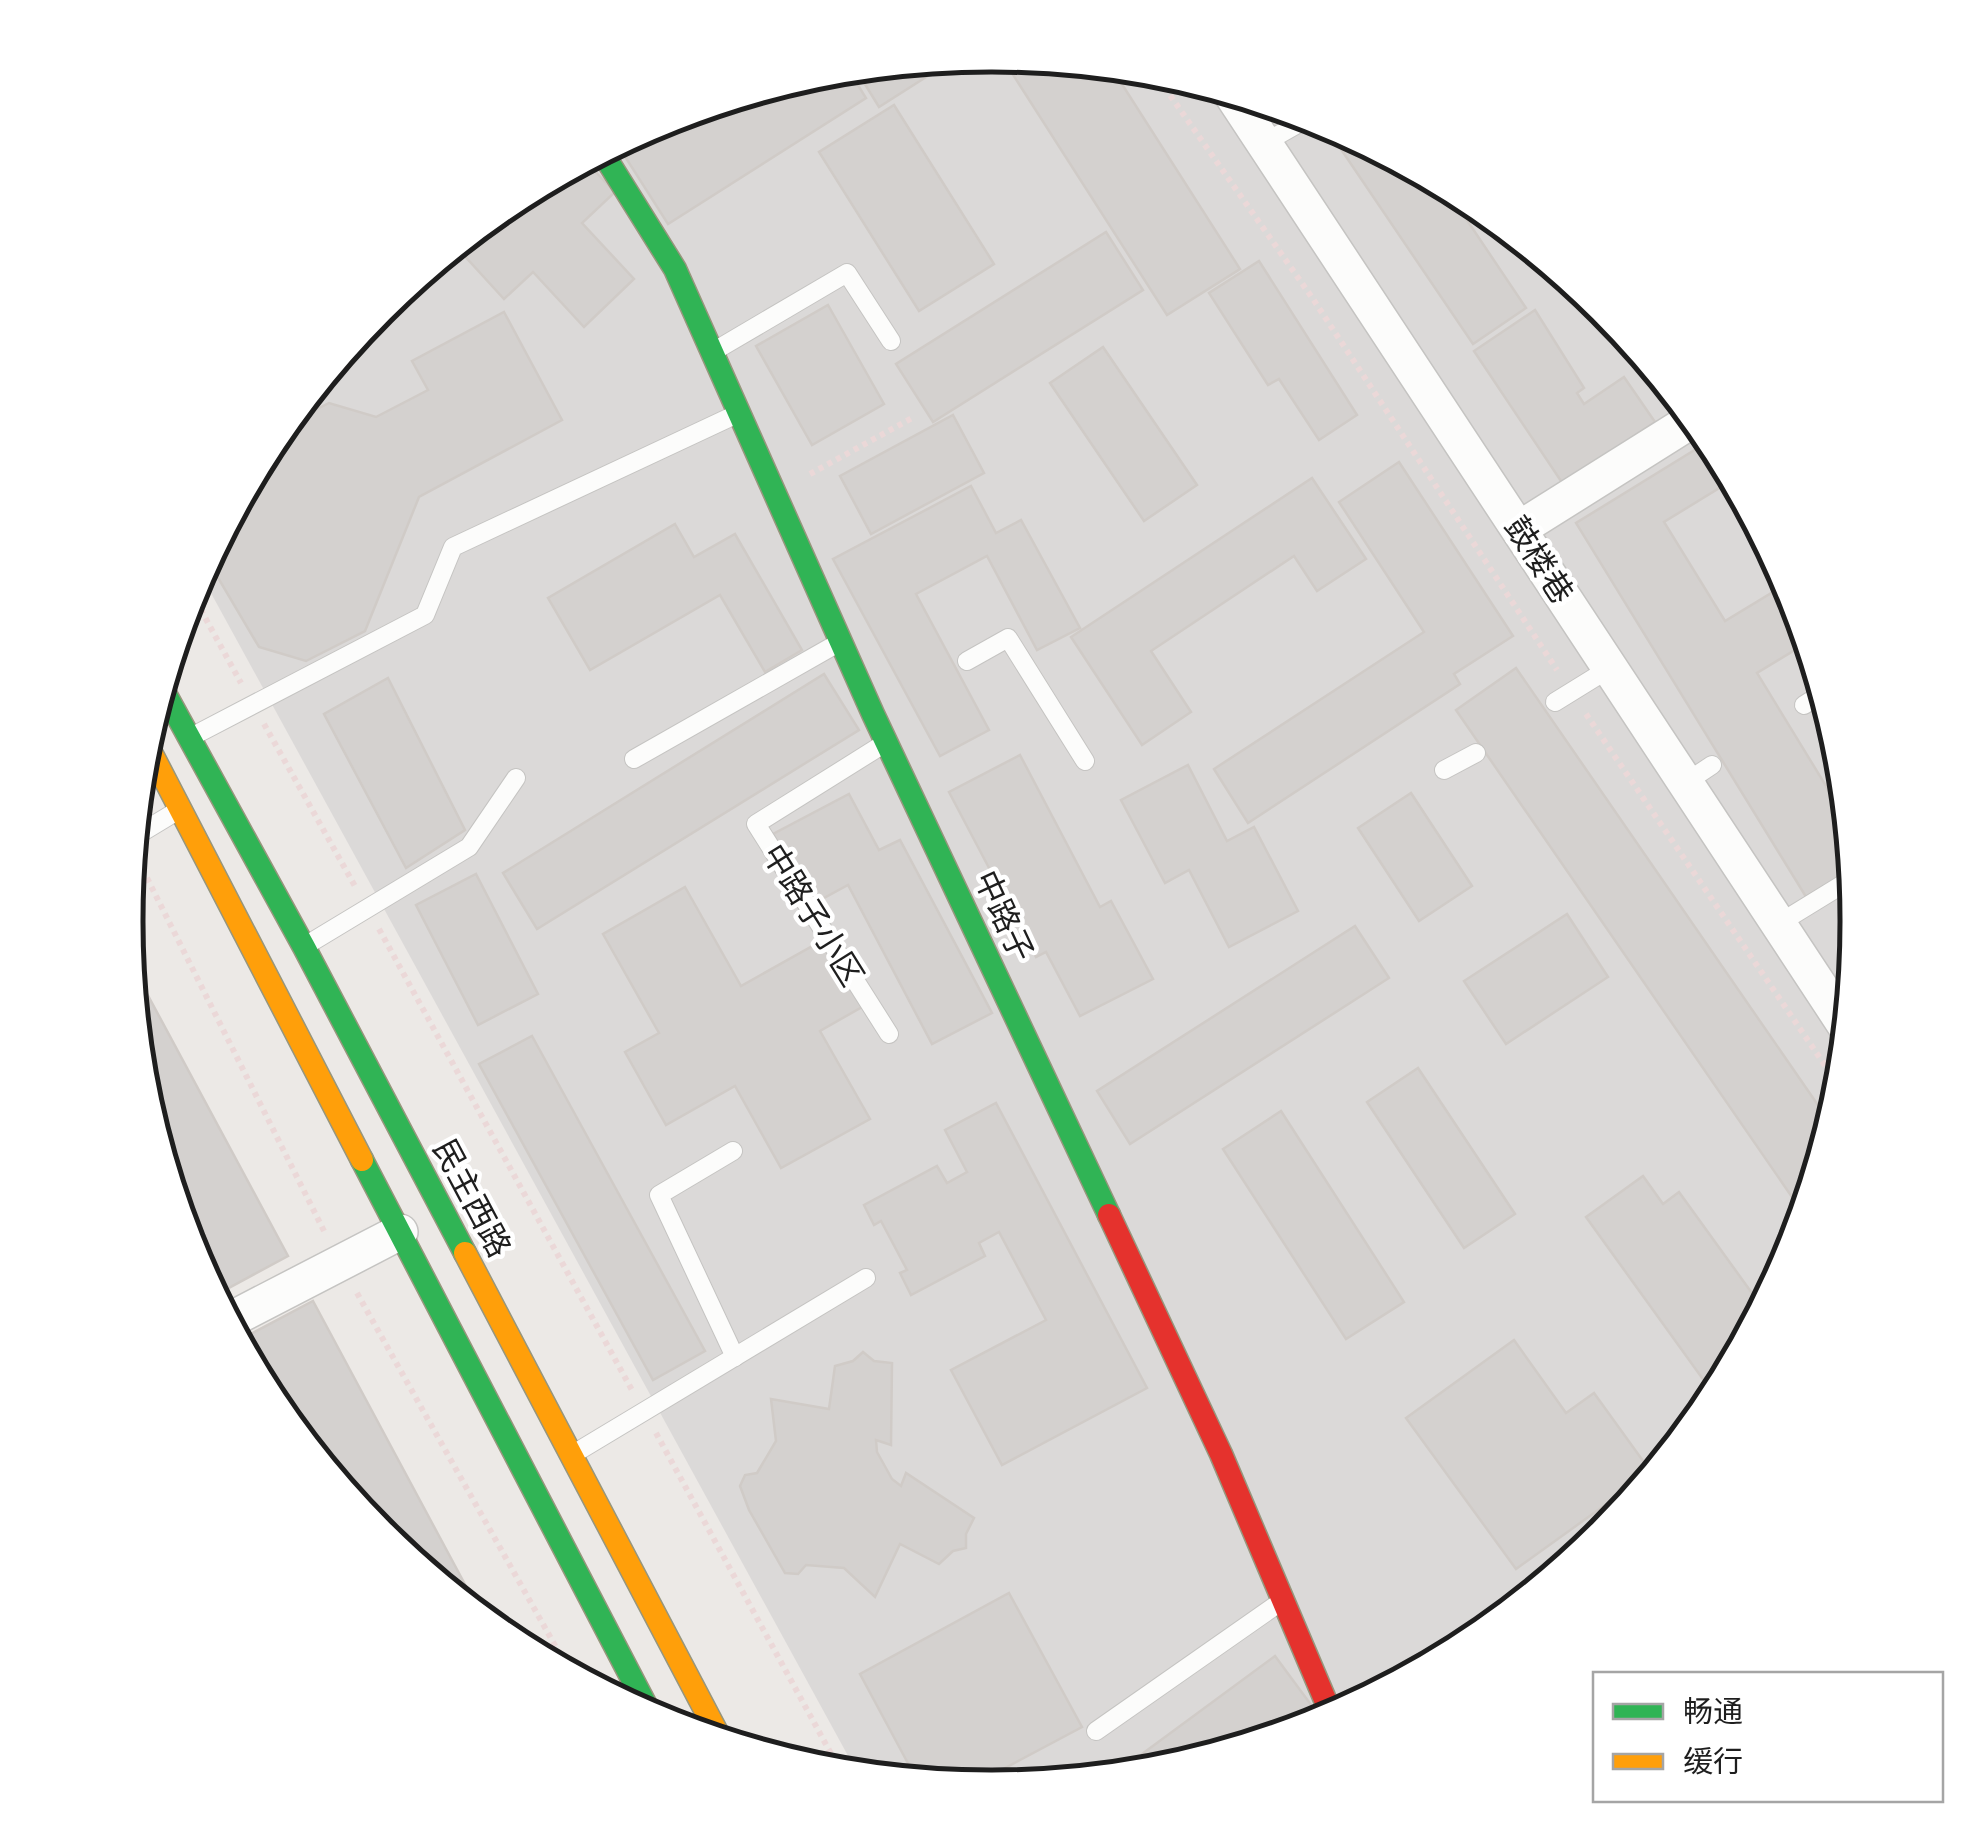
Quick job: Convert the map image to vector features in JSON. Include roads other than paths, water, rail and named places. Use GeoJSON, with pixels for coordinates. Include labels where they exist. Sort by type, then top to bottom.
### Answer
{"type":"FeatureCollection","features":[{"type":"Feature","properties":{"kind":"main road","name":"中路子"},"geometry":{"type":"LineString","coordinates":[[610,163],[674,269],[840,642],[879,711],[886,742],[1221,1454],[1326,1701]]}},
{"type":"Feature","properties":{"kind":"main road","name":"民主西路"},"geometry":{"type":"LineString","coordinates":[[171,705],[304,946],[712,1721]]}},
{"type":"Feature","properties":{"kind":"main road"},"geometry":{"type":"LineString","coordinates":[[158,763],[639,1692]]}},
{"type":"Feature","properties":{"kind":"street","name":"鼓楼巷"},"geometry":{"type":"LineString","coordinates":[[1243,111],[1610,668],[1699,774],[1778,924],[1835,1010]]}},
{"type":"Feature","properties":{"kind":"street"},"geometry":{"type":"LineString","coordinates":[[1519,530],[1681,427]]}},
{"type":"Feature","properties":{"kind":"street"},"geometry":{"type":"LineString","coordinates":[[241,1314],[400,1232]]}},
{"type":"Feature","properties":{"kind":"lane"},"geometry":{"type":"LineString","coordinates":[[1264,143],[1291,128]]}},
{"type":"Feature","properties":{"kind":"lane"},"geometry":{"type":"LineString","coordinates":[[711,353],[847,273],[891,341]]}},
{"type":"Feature","properties":{"kind":"lane"},"geometry":{"type":"LineString","coordinates":[[188,739],[426,615],[454,546],[738,414]]}},
{"type":"Feature","properties":{"kind":"lane"},"geometry":{"type":"LineString","coordinates":[[967,661],[1008,638],[1085,761]]}},
{"type":"Feature","properties":{"kind":"lane"},"geometry":{"type":"LineString","coordinates":[[634,759],[840,642]]}},
{"type":"Feature","properties":{"kind":"lane"},"geometry":{"type":"LineString","coordinates":[[1564,697],[1610,668]]}},
{"type":"Feature","properties":{"kind":"lane"},"geometry":{"type":"LineString","coordinates":[[1804,705],[1811,701]]}},
{"type":"Feature","properties":{"kind":"lane","name":"中路子小区"},"geometry":{"type":"LineString","coordinates":[[886,742],[756,824],[890,1034]]}},
{"type":"Feature","properties":{"kind":"lane"},"geometry":{"type":"LineString","coordinates":[[1444,770],[1476,753]]}},
{"type":"Feature","properties":{"kind":"lane"},"geometry":{"type":"LineString","coordinates":[[304,946],[469,847],[516,778]]}},
{"type":"Feature","properties":{"kind":"lane"},"geometry":{"type":"LineString","coordinates":[[148,828],[182,808]]}},
{"type":"Feature","properties":{"kind":"lane"},"geometry":{"type":"LineString","coordinates":[[1778,924],[1839,887]]}},
{"type":"Feature","properties":{"kind":"lane"},"geometry":{"type":"LineString","coordinates":[[733,1151],[660,1194],[735,1357]]}},
{"type":"Feature","properties":{"kind":"lane"},"geometry":{"type":"LineString","coordinates":[[570,1456],[866,1278]]}},
{"type":"Feature","properties":{"kind":"lane"},"geometry":{"type":"LineString","coordinates":[[1096,1731],[1283,1600]]}}]}
